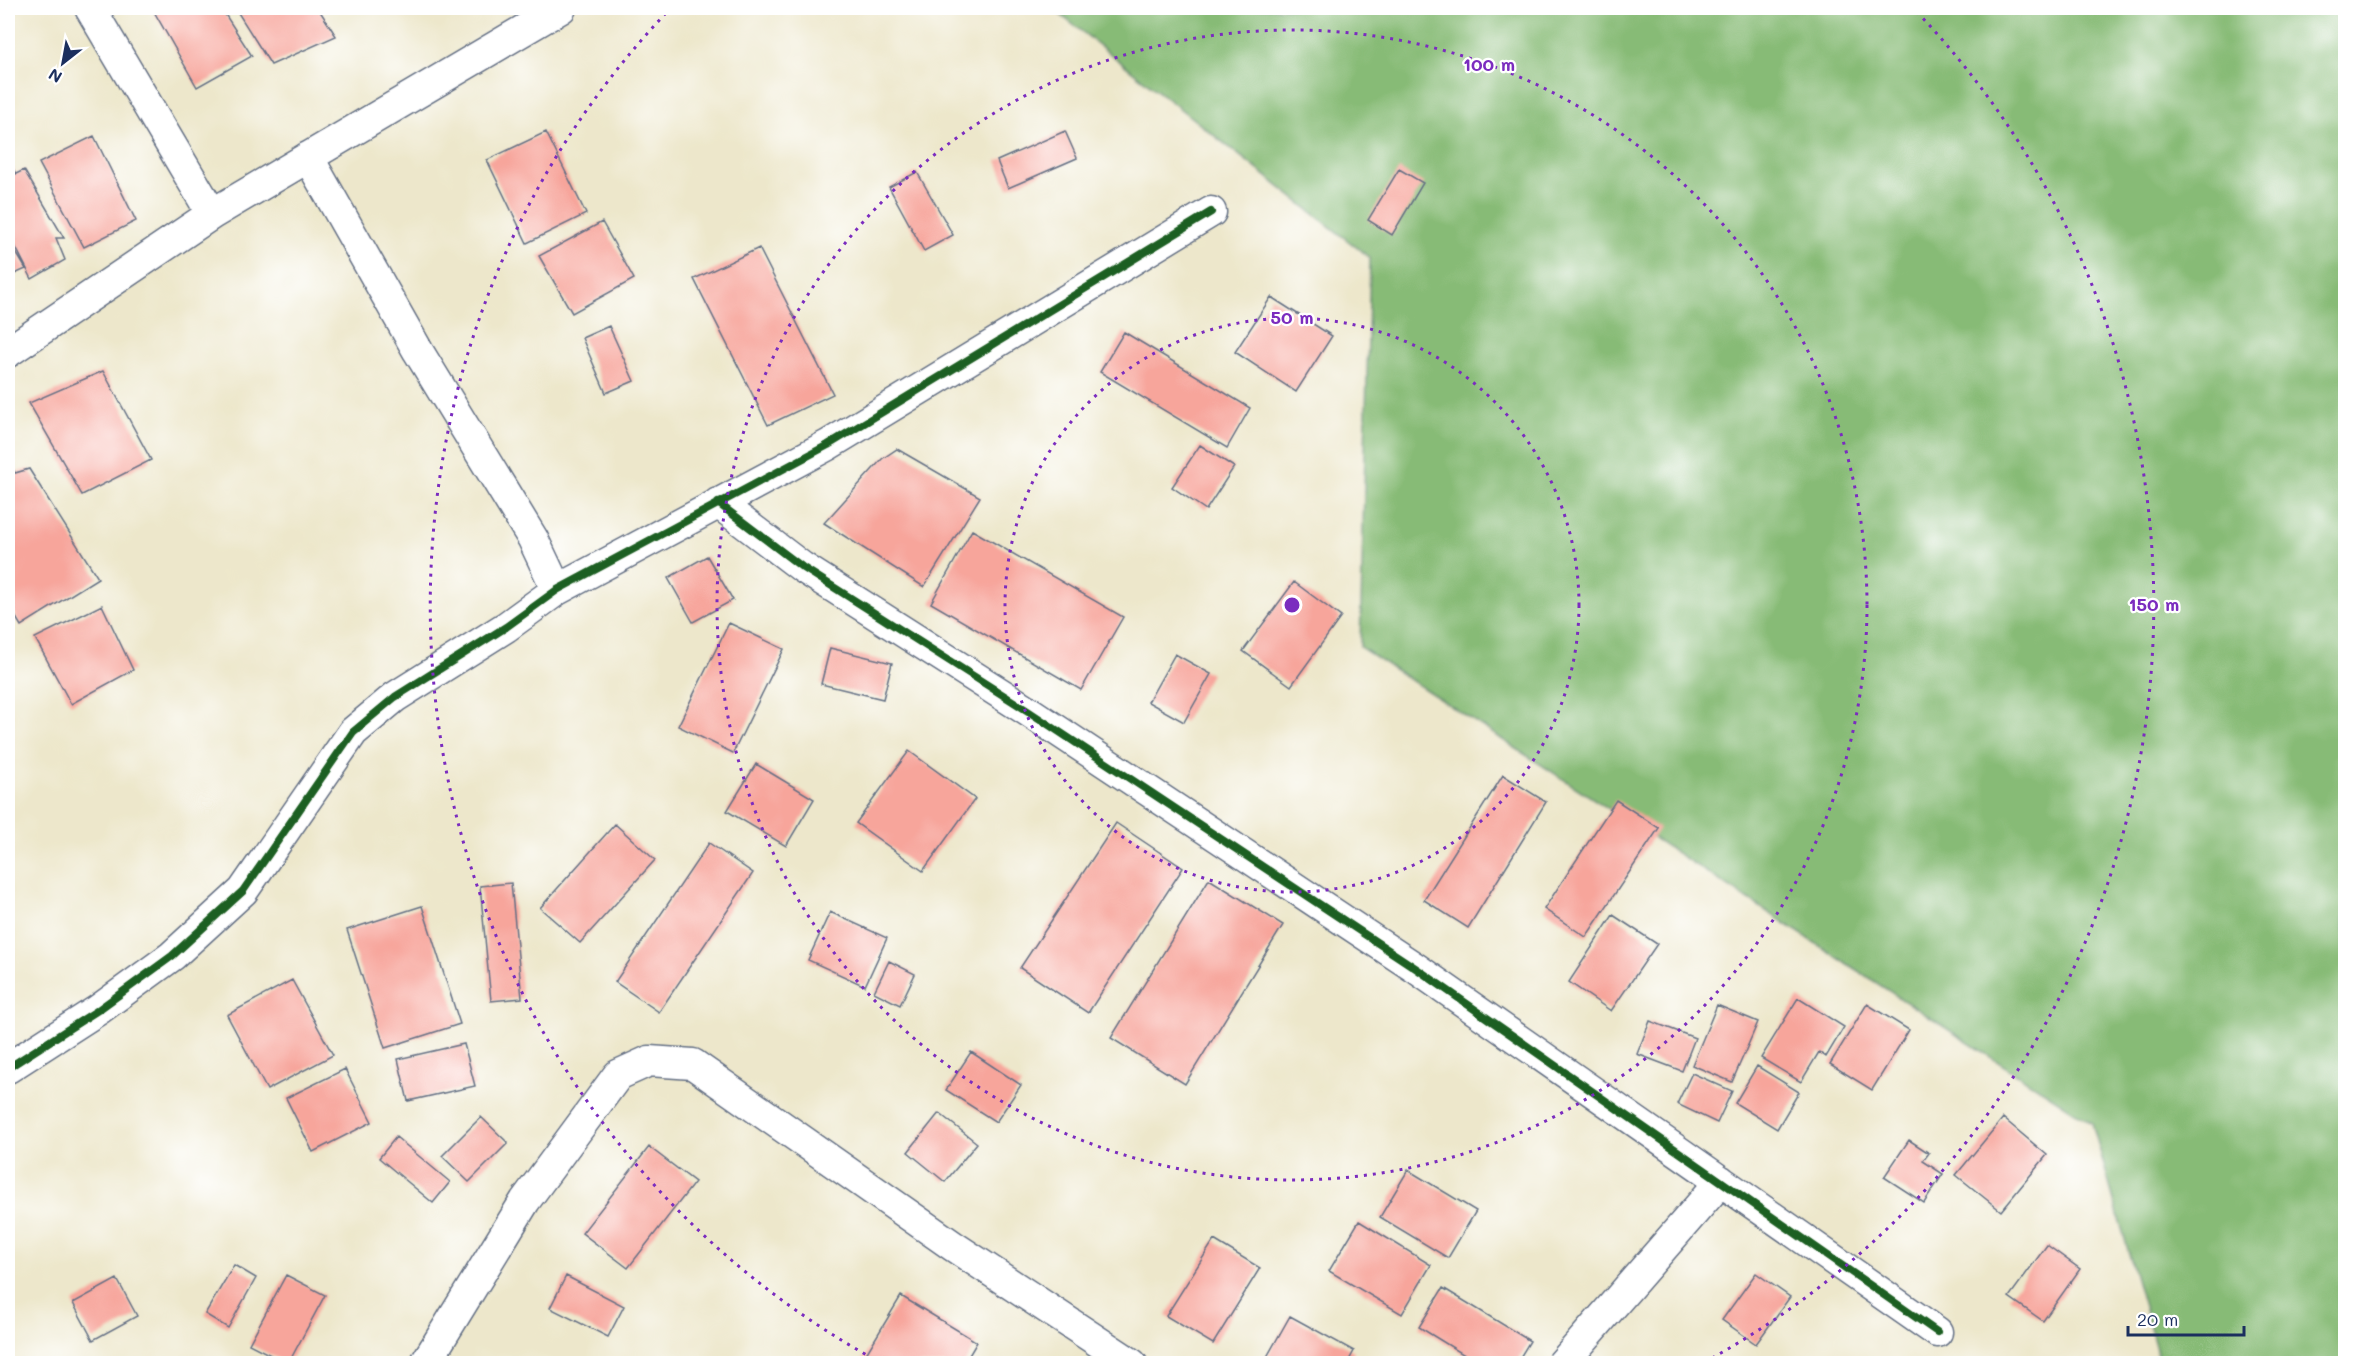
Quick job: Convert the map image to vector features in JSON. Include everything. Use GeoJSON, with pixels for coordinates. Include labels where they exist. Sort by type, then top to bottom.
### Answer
{"type":"FeatureCollection","features":[{"type":"Feature","properties":{"kind":"street"},"geometry":{"type":"LineString","coordinates":[[90,8],[212,214]]}},
{"type":"Feature","properties":{"kind":"street"},"geometry":{"type":"LineString","coordinates":[[8,352],[212,214],[561,8]]}},
{"type":"Feature","properties":{"kind":"street"},"geometry":{"type":"LineString","coordinates":[[308,157],[418,351],[533,539],[557,590]]}},
{"type":"Feature","properties":{"kind":"street"},"geometry":{"type":"LineString","coordinates":[[8,1068],[98,1010],[172,956],[243,891],[353,732],[395,697],[506,627],[557,590],[828,446],[1211,212]]}},
{"type":"Feature","properties":{"kind":"street"},"geometry":{"type":"LineString","coordinates":[[718,503],[802,567],[1028,711],[1417,969],[1937,1332]]}},
{"type":"Feature","properties":{"kind":"street"},"geometry":{"type":"LineString","coordinates":[[425,1364],[525,1201],[618,1075],[649,1061],[693,1064],[953,1246],[1132,1364]]}},
{"type":"Feature","properties":{"kind":"street"},"geometry":{"type":"LineString","coordinates":[[1562,1364],[1721,1181]]}},
{"type":"Feature","properties":{"kind":"green space"},"geometry":{"type":"Polygon","coordinates":[[[1052,8],[2345,8],[2345,1363],[2160,1363],[2092,1123],[1360,647],[1370,258],[1052,8]]]}},
{"type":"Feature","properties":{"kind":"building"},"geometry":{"type":"Polygon","coordinates":[[[152,8],[221,8],[252,56],[197,87],[152,8]]]}},
{"type":"Feature","properties":{"kind":"building"},"geometry":{"type":"Polygon","coordinates":[[[235,8],[318,8],[336,36],[271,65],[235,8]]]}},
{"type":"Feature","properties":{"kind":"building"},"geometry":{"type":"Polygon","coordinates":[[[1065,131],[1077,158],[1008,188],[997,161],[1065,131]]]}},
{"type":"Feature","properties":{"kind":"building"},"geometry":{"type":"Polygon","coordinates":[[[546,132],[586,214],[527,243],[487,160],[546,132]]]}},
{"type":"Feature","properties":{"kind":"building"},"geometry":{"type":"Polygon","coordinates":[[[94,136],[136,221],[84,247],[39,163],[94,136]]]}},
{"type":"Feature","properties":{"kind":"building"},"geometry":{"type":"Polygon","coordinates":[[[8,160],[16,174],[24,170],[64,238],[56,238],[65,260],[32,279],[8,232],[8,160]]]}},
{"type":"Feature","properties":{"kind":"building"},"geometry":{"type":"Polygon","coordinates":[[[1399,169],[1423,183],[1392,235],[1368,220],[1399,169]]]}},
{"type":"Feature","properties":{"kind":"building"},"geometry":{"type":"Polygon","coordinates":[[[917,172],[953,235],[924,251],[889,187],[917,172]]]}},
{"type":"Feature","properties":{"kind":"building"},"geometry":{"type":"Polygon","coordinates":[[[602,222],[634,279],[572,313],[539,256],[602,222]]]}},
{"type":"Feature","properties":{"kind":"building"},"geometry":{"type":"Polygon","coordinates":[[[8,239],[26,269],[8,277],[8,239]]]}},
{"type":"Feature","properties":{"kind":"building"},"geometry":{"type":"Polygon","coordinates":[[[759,248],[833,394],[768,425],[694,279],[759,248]]]}},
{"type":"Feature","properties":{"kind":"building"},"geometry":{"type":"Polygon","coordinates":[[[1271,297],[1332,336],[1296,392],[1235,352],[1271,297]]]}},
{"type":"Feature","properties":{"kind":"building"},"geometry":{"type":"Polygon","coordinates":[[[609,326],[634,381],[606,393],[582,338],[609,326]]]}},
{"type":"Feature","properties":{"kind":"building"},"geometry":{"type":"Polygon","coordinates":[[[1124,332],[1250,408],[1227,448],[1100,372],[1124,332]]]}},
{"type":"Feature","properties":{"kind":"building"},"geometry":{"type":"Polygon","coordinates":[[[103,371],[151,460],[82,495],[29,403],[103,371]]]}},
{"type":"Feature","properties":{"kind":"building"},"geometry":{"type":"Polygon","coordinates":[[[1200,445],[1234,467],[1206,510],[1172,487],[1200,445]]]}},
{"type":"Feature","properties":{"kind":"building"},"geometry":{"type":"Polygon","coordinates":[[[897,449],[980,497],[924,587],[824,523],[882,459],[897,449]]]}},
{"type":"Feature","properties":{"kind":"building"},"geometry":{"type":"Polygon","coordinates":[[[8,461],[15,473],[29,469],[98,578],[21,626],[8,604],[8,461]]]}},
{"type":"Feature","properties":{"kind":"building"},"geometry":{"type":"Polygon","coordinates":[[[972,530],[1123,617],[1081,690],[931,603],[972,530]]]}},
{"type":"Feature","properties":{"kind":"building"},"geometry":{"type":"Polygon","coordinates":[[[707,556],[733,600],[693,622],[668,578],[707,556]]]}},
{"type":"Feature","properties":{"kind":"building"},"geometry":{"type":"Polygon","coordinates":[[[1294,582],[1341,617],[1291,686],[1243,651],[1294,582]]]}},
{"type":"Feature","properties":{"kind":"building"},"geometry":{"type":"Polygon","coordinates":[[[102,605],[133,670],[71,704],[35,638],[102,605]]]}},
{"type":"Feature","properties":{"kind":"building"},"geometry":{"type":"Polygon","coordinates":[[[729,623],[784,649],[733,753],[678,726],[729,623]]]}},
{"type":"Feature","properties":{"kind":"building"},"geometry":{"type":"Polygon","coordinates":[[[830,648],[892,663],[883,699],[821,684],[830,648]]]}},
{"type":"Feature","properties":{"kind":"building"},"geometry":{"type":"Polygon","coordinates":[[[1175,654],[1211,674],[1184,722],[1148,702],[1175,654]]]}},
{"type":"Feature","properties":{"kind":"building"},"geometry":{"type":"Polygon","coordinates":[[[909,751],[975,799],[923,871],[856,823],[909,751]]]}},
{"type":"Feature","properties":{"kind":"building"},"geometry":{"type":"Polygon","coordinates":[[[756,764],[814,799],[786,846],[727,811],[756,764]]]}},
{"type":"Feature","properties":{"kind":"building"},"geometry":{"type":"Polygon","coordinates":[[[1503,775],[1546,802],[1468,928],[1424,900],[1503,775]]]}},
{"type":"Feature","properties":{"kind":"building"},"geometry":{"type":"Polygon","coordinates":[[[1616,800],[1659,828],[1586,937],[1544,909],[1616,800]]]}},
{"type":"Feature","properties":{"kind":"building"},"geometry":{"type":"Polygon","coordinates":[[[1116,823],[1183,868],[1088,1013],[1020,968],[1116,823]]]}},
{"type":"Feature","properties":{"kind":"building"},"geometry":{"type":"Polygon","coordinates":[[[615,824],[655,860],[580,943],[540,908],[615,824]]]}},
{"type":"Feature","properties":{"kind":"building"},"geometry":{"type":"Polygon","coordinates":[[[709,843],[753,873],[659,1012],[615,982],[709,843]]]}},
{"type":"Feature","properties":{"kind":"building"},"geometry":{"type":"Polygon","coordinates":[[[1209,879],[1283,925],[1185,1084],[1111,1038],[1209,879]]]}},
{"type":"Feature","properties":{"kind":"building"},"geometry":{"type":"Polygon","coordinates":[[[511,883],[522,998],[491,1001],[480,886],[511,883]]]}},
{"type":"Feature","properties":{"kind":"building"},"geometry":{"type":"Polygon","coordinates":[[[422,906],[460,1024],[385,1048],[347,930],[422,906]]]}},
{"type":"Feature","properties":{"kind":"building"},"geometry":{"type":"Polygon","coordinates":[[[830,912],[887,938],[865,986],[808,960],[830,912]]]}},
{"type":"Feature","properties":{"kind":"building"},"geometry":{"type":"Polygon","coordinates":[[[1613,915],[1657,944],[1611,1011],[1569,982],[1613,915]]]}},
{"type":"Feature","properties":{"kind":"building"},"geometry":{"type":"Polygon","coordinates":[[[889,961],[915,974],[900,1005],[874,992],[889,961]]]}},
{"type":"Feature","properties":{"kind":"building"},"geometry":{"type":"Polygon","coordinates":[[[292,980],[333,1055],[267,1090],[227,1015],[292,980]]]}},
{"type":"Feature","properties":{"kind":"building"},"geometry":{"type":"Polygon","coordinates":[[[1798,998],[1844,1027],[1826,1057],[1819,1052],[1801,1082],[1761,1058],[1798,998]]]}},
{"type":"Feature","properties":{"kind":"building"},"geometry":{"type":"Polygon","coordinates":[[[1867,1004],[1909,1030],[1872,1090],[1830,1064],[1867,1004]]]}},
{"type":"Feature","properties":{"kind":"building"},"geometry":{"type":"Polygon","coordinates":[[[1717,1005],[1758,1022],[1732,1082],[1692,1065],[1717,1005]]]}},
{"type":"Feature","properties":{"kind":"building"},"geometry":{"type":"Polygon","coordinates":[[[1650,1021],[1695,1038],[1682,1071],[1637,1054],[1650,1021]]]}},
{"type":"Feature","properties":{"kind":"building"},"geometry":{"type":"Polygon","coordinates":[[[464,1044],[475,1086],[408,1101],[398,1059],[464,1044]]]}},
{"type":"Feature","properties":{"kind":"building"},"geometry":{"type":"Polygon","coordinates":[[[971,1052],[1021,1085],[996,1122],[946,1090],[971,1052]]]}},
{"type":"Feature","properties":{"kind":"building"},"geometry":{"type":"Polygon","coordinates":[[[1757,1066],[1799,1092],[1777,1129],[1735,1103],[1757,1066]]]}},
{"type":"Feature","properties":{"kind":"building"},"geometry":{"type":"Polygon","coordinates":[[[345,1069],[372,1122],[313,1152],[286,1098],[345,1069]]]}},
{"type":"Feature","properties":{"kind":"building"},"geometry":{"type":"Polygon","coordinates":[[[1692,1073],[1732,1091],[1717,1123],[1677,1104],[1692,1073]]]}},
{"type":"Feature","properties":{"kind":"building"},"geometry":{"type":"Polygon","coordinates":[[[939,1113],[977,1143],[945,1182],[908,1152],[939,1113]]]}},
{"type":"Feature","properties":{"kind":"building"},"geometry":{"type":"Polygon","coordinates":[[[481,1117],[508,1143],[469,1182],[442,1156],[481,1117]]]}},
{"type":"Feature","properties":{"kind":"building"},"geometry":{"type":"Polygon","coordinates":[[[2003,1118],[2047,1155],[2001,1211],[1956,1175],[2003,1118]]]}},
{"type":"Feature","properties":{"kind":"building"},"geometry":{"type":"Polygon","coordinates":[[[396,1137],[450,1182],[433,1203],[379,1158],[396,1137]]]}},
{"type":"Feature","properties":{"kind":"building"},"geometry":{"type":"Polygon","coordinates":[[[1909,1140],[1929,1153],[1923,1161],[1943,1174],[1924,1203],[1884,1177],[1909,1140]]]}},
{"type":"Feature","properties":{"kind":"building"},"geometry":{"type":"Polygon","coordinates":[[[649,1147],[695,1182],[628,1268],[582,1233],[649,1147]]]}},
{"type":"Feature","properties":{"kind":"building"},"geometry":{"type":"Polygon","coordinates":[[[1408,1170],[1476,1211],[1448,1258],[1380,1217],[1408,1170]]]}},
{"type":"Feature","properties":{"kind":"building"},"geometry":{"type":"Polygon","coordinates":[[[1359,1221],[1431,1265],[1402,1314],[1329,1271],[1359,1221]]]}},
{"type":"Feature","properties":{"kind":"building"},"geometry":{"type":"Polygon","coordinates":[[[1214,1240],[1260,1268],[1213,1344],[1166,1316],[1214,1240]]]}},
{"type":"Feature","properties":{"kind":"building"},"geometry":{"type":"Polygon","coordinates":[[[2047,1245],[2080,1269],[2043,1321],[2009,1297],[2047,1245]]]}},
{"type":"Feature","properties":{"kind":"building"},"geometry":{"type":"Polygon","coordinates":[[[234,1265],[256,1278],[228,1328],[205,1314],[234,1265]]]}},
{"type":"Feature","properties":{"kind":"building"},"geometry":{"type":"Polygon","coordinates":[[[1756,1273],[1790,1297],[1756,1344],[1722,1320],[1756,1273]]]}},
{"type":"Feature","properties":{"kind":"building"},"geometry":{"type":"Polygon","coordinates":[[[286,1275],[325,1295],[288,1364],[249,1344],[286,1275]]]}},
{"type":"Feature","properties":{"kind":"building"},"geometry":{"type":"Polygon","coordinates":[[[566,1276],[624,1306],[608,1337],[550,1308],[566,1276]]]}},
{"type":"Feature","properties":{"kind":"building"},"geometry":{"type":"Polygon","coordinates":[[[117,1279],[137,1316],[93,1340],[73,1303],[117,1279]]]}},
{"type":"Feature","properties":{"kind":"building"},"geometry":{"type":"Polygon","coordinates":[[[1443,1288],[1530,1341],[1516,1364],[1479,1364],[1419,1327],[1443,1288]]]}},
{"type":"Feature","properties":{"kind":"building"},"geometry":{"type":"Polygon","coordinates":[[[901,1296],[977,1342],[964,1364],[860,1364],[901,1296]]]}},
{"type":"Feature","properties":{"kind":"building"},"geometry":{"type":"Polygon","coordinates":[[[1290,1316],[1354,1351],[1347,1364],[1263,1364],[1290,1316]]]}},
{"type":"Feature","properties":{"kind":"cycle path"},"geometry":{"type":"LineString","coordinates":[[8,1068],[98,1010],[172,956],[243,891],[353,732],[395,697],[506,627],[557,590],[828,445],[1211,212]]}},
{"type":"Feature","properties":{"kind":"cycle path"},"geometry":{"type":"LineString","coordinates":[[718,503],[802,567],[1028,711],[1417,969],[1937,1332]]}}]}
